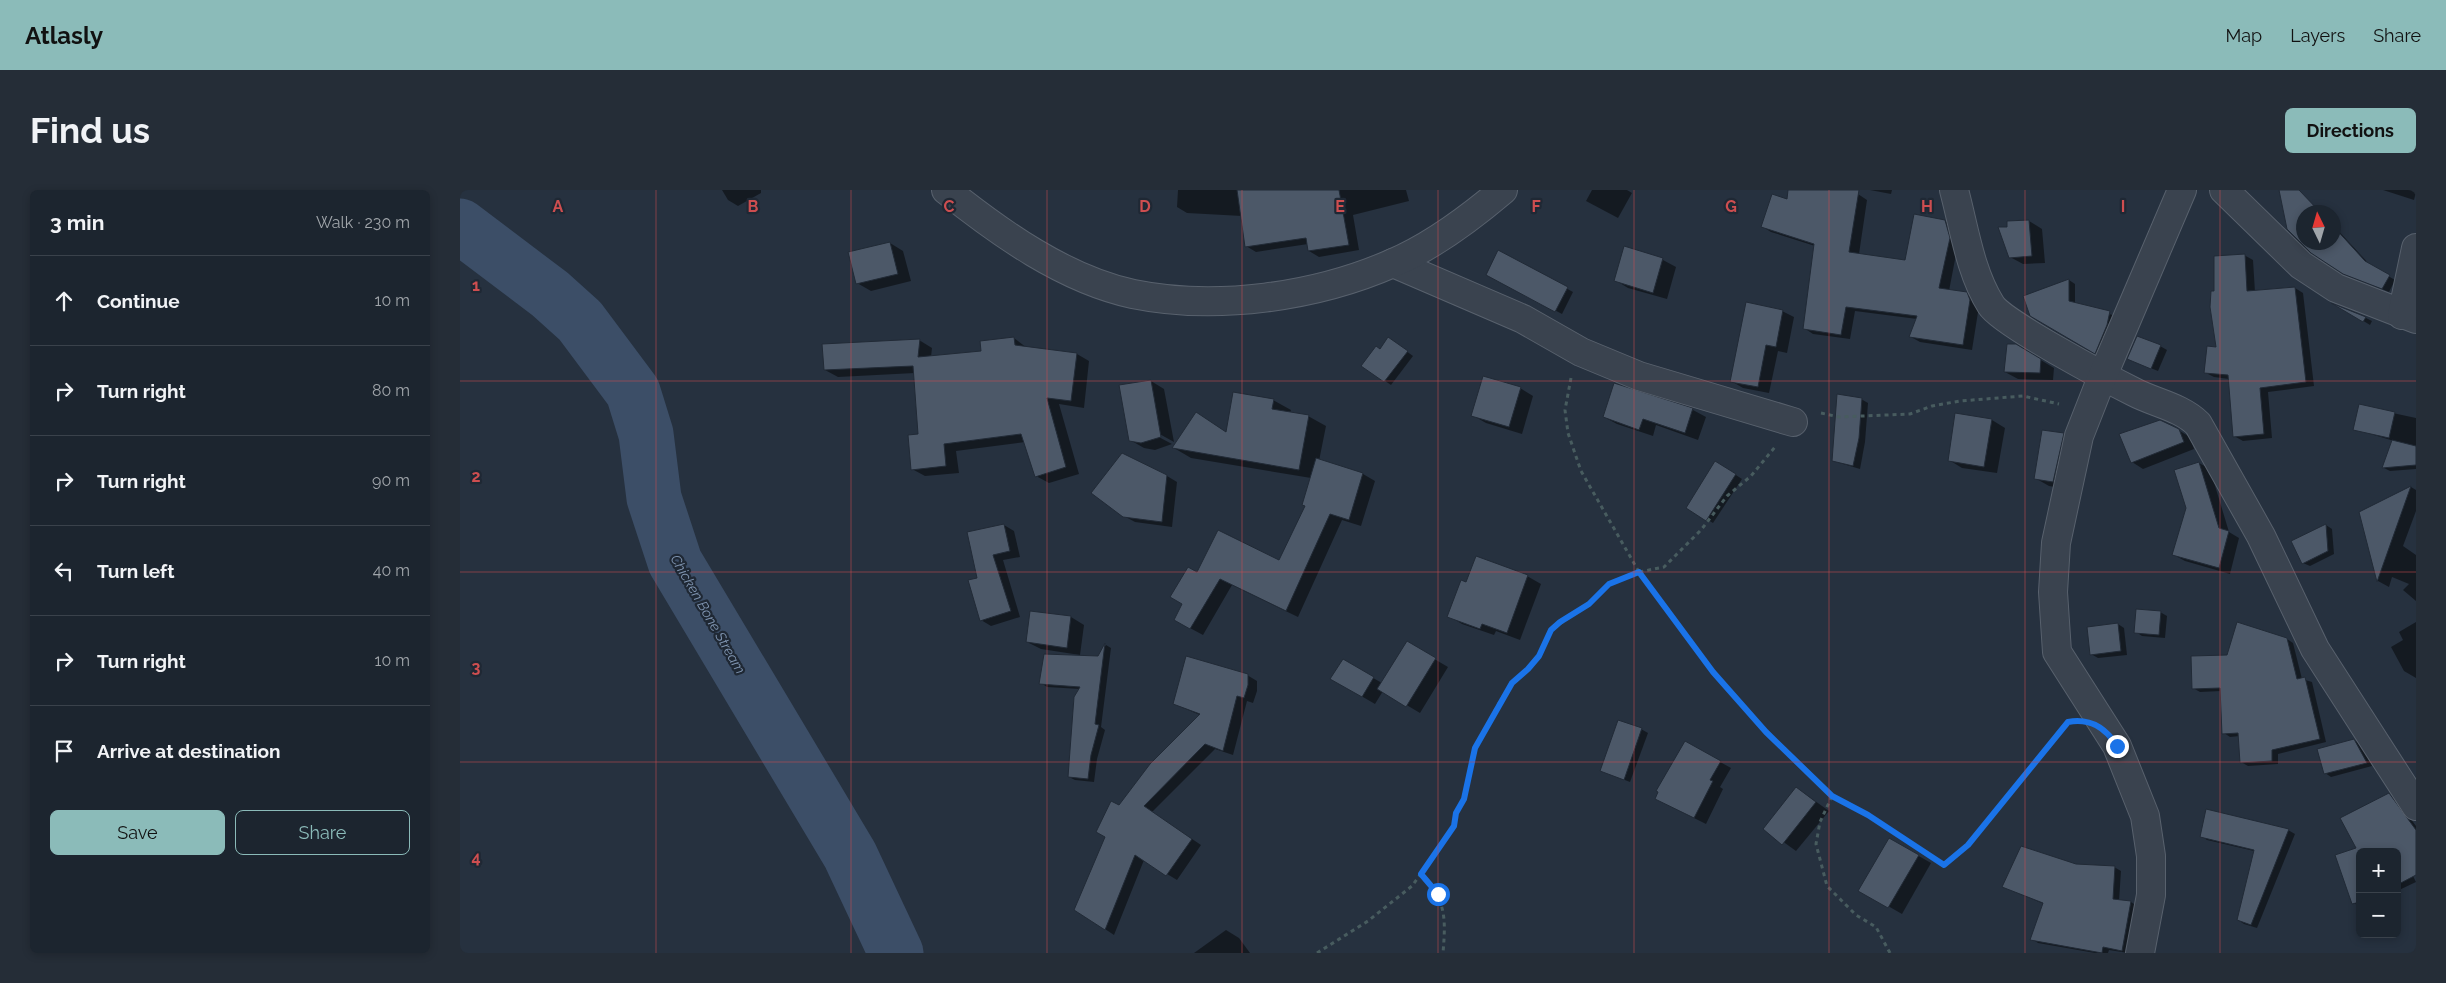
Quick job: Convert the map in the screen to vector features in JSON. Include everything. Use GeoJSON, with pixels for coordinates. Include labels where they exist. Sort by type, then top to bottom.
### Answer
{"type":"FeatureCollection","features":[{"type":"Feature","properties":{"kind":"street"},"geometry":{"type":"LineString","coordinates":[[946,190],[972,210],[1067,270],[1132,294],[1185,301],[1252,300],[1324,286],[1393,263],[1455,228],[1503,190]]}},
{"type":"Feature","properties":{"kind":"street"},"geometry":{"type":"LineString","coordinates":[[1954,190],[1978,278],[1992,307],[2018,326],[2103,375],[2157,403],[2188,415],[2198,424],[2261,536],[2315,649],[2416,806]]}},
{"type":"Feature","properties":{"kind":"street"},"geometry":{"type":"LineString","coordinates":[[2140,953],[2151,895],[2151,856],[2145,816],[2117,746],[2057,652],[2054,592],[2056,543],[2080,436],[2092,402],[2182,190]]}},
{"type":"Feature","properties":{"kind":"street"},"geometry":{"type":"LineString","coordinates":[[2224,190],[2301,265],[2336,288],[2409,317],[2416,248]]}},
{"type":"Feature","properties":{"kind":"street"},"geometry":{"type":"LineString","coordinates":[[1393,263],[1523,319],[1581,352],[1639,376],[1793,422]]}},
{"type":"Feature","properties":{"kind":"path"},"geometry":{"type":"LineString","coordinates":[[1581,352],[1569,381],[1565,410],[1568,433],[1581,470],[1639,572],[1713,672],[1766,732],[1832,796],[1868,815],[1944,865],[1968,845],[2068,722],[2083,720],[2108,733]]}},
{"type":"Feature","properties":{"kind":"path"},"geometry":{"type":"LineString","coordinates":[[1317,953],[1368,921],[1412,886],[1421,874],[1454,826],[1456,813],[1464,799],[1475,748],[1512,683],[1539,656],[1551,630],[1560,622],[1589,604],[1609,584],[1639,572],[1664,567],[1701,530],[1727,496],[1751,476],[1771,454],[1784,430],[1793,422],[1822,413],[1839,417],[1910,414],[1932,406],[1960,401],[2023,396],[2062,404],[2092,402]]}},
{"type":"Feature","properties":{"kind":"path"},"geometry":{"type":"LineString","coordinates":[[1832,796],[1820,822],[1816,844],[1827,886],[1856,915],[1876,927],[1890,953]]}},
{"type":"Feature","properties":{"kind":"path"},"geometry":{"type":"LineString","coordinates":[[1421,874],[1438,894],[1443,908],[1445,926],[1443,953]]}},
{"type":"Feature","properties":{"kind":"building"},"geometry":{"type":"Polygon","coordinates":[[[1237,190],[1339,190],[1349,245],[1308,251],[1306,238],[1245,247],[1237,190]]]}},
{"type":"Feature","properties":{"kind":"building"},"geometry":{"type":"Polygon","coordinates":[[[1788,190],[1859,190],[1849,252],[1905,260],[1914,214],[1945,220],[1950,238],[1939,288],[1967,292],[1970,300],[1963,345],[1909,337],[1917,316],[1846,307],[1841,335],[1803,329],[1814,244],[1761,227],[1772,194],[1787,199],[1788,190]]]}},
{"type":"Feature","properties":{"kind":"building"},"geometry":{"type":"Polygon","coordinates":[[[2279,190],[2299,190],[2313,205],[2296,205],[2296,238],[2287,229],[2279,190]]]}},
{"type":"Feature","properties":{"kind":"building"},"geometry":{"type":"Polygon","coordinates":[[[2029,220],[2032,256],[2009,258],[1998,227],[2007,227],[2007,221],[2029,220]]]}},
{"type":"Feature","properties":{"kind":"building"},"geometry":{"type":"Polygon","coordinates":[[[2341,235],[2365,261],[2390,275],[2382,289],[2343,274],[2308,250],[2341,250],[2341,235]]]}},
{"type":"Feature","properties":{"kind":"building"},"geometry":{"type":"Polygon","coordinates":[[[890,242],[898,274],[856,284],[848,252],[890,242]]]}},
{"type":"Feature","properties":{"kind":"building"},"geometry":{"type":"Polygon","coordinates":[[[1624,246],[1663,258],[1653,293],[1614,281],[1624,246]]]}},
{"type":"Feature","properties":{"kind":"building"},"geometry":{"type":"Polygon","coordinates":[[[1498,250],[1568,287],[1555,312],[1486,275],[1498,250]]]}},
{"type":"Feature","properties":{"kind":"building"},"geometry":{"type":"Polygon","coordinates":[[[2245,254],[2247,291],[2295,287],[2306,382],[2260,388],[2264,434],[2233,437],[2228,375],[2204,373],[2207,346],[2216,347],[2210,307],[2211,291],[2214,291],[2214,256],[2245,254]]]}},
{"type":"Feature","properties":{"kind":"building"},"geometry":{"type":"Polygon","coordinates":[[[2069,279],[2069,301],[2110,311],[2107,325],[2095,354],[2030,316],[2023,296],[2069,279]]]}},
{"type":"Feature","properties":{"kind":"building"},"geometry":{"type":"Polygon","coordinates":[[[1746,302],[1783,310],[1776,347],[1766,345],[1758,387],[1730,382],[1746,302]]]}},
{"type":"Feature","properties":{"kind":"building"},"geometry":{"type":"Polygon","coordinates":[[[2331,303],[2366,317],[2363,322],[2331,303]]]}},
{"type":"Feature","properties":{"kind":"building"},"geometry":{"type":"Polygon","coordinates":[[[2137,336],[2161,345],[2151,369],[2127,359],[2137,336]]]}},
{"type":"Feature","properties":{"kind":"building"},"geometry":{"type":"Polygon","coordinates":[[[1014,337],[1015,345],[1077,353],[1071,401],[1047,398],[1066,467],[1035,477],[1021,434],[944,444],[946,466],[911,470],[908,435],[918,434],[913,366],[824,370],[822,344],[920,339],[918,357],[981,351],[980,341],[1014,337]]]}},
{"type":"Feature","properties":{"kind":"building"},"geometry":{"type":"Polygon","coordinates":[[[1388,337],[1408,351],[1384,382],[1361,366],[1376,346],[1380,349],[1388,337]]]}},
{"type":"Feature","properties":{"kind":"building"},"geometry":{"type":"Polygon","coordinates":[[[2007,344],[2016,344],[2041,359],[2040,373],[2004,372],[2007,344]]]}},
{"type":"Feature","properties":{"kind":"building"},"geometry":{"type":"Polygon","coordinates":[[[1483,376],[1521,387],[1509,427],[1471,416],[1483,376]]]}},
{"type":"Feature","properties":{"kind":"building"},"geometry":{"type":"Polygon","coordinates":[[[1151,380],[1161,437],[1141,443],[1129,441],[1119,385],[1151,380]]]}},
{"type":"Feature","properties":{"kind":"building"},"geometry":{"type":"Polygon","coordinates":[[[1614,383],[1693,408],[1685,433],[1643,419],[1639,430],[1603,417],[1614,383]]]}},
{"type":"Feature","properties":{"kind":"building"},"geometry":{"type":"Polygon","coordinates":[[[1233,392],[1274,399],[1272,409],[1309,415],[1299,470],[1172,448],[1196,412],[1226,432],[1233,392]]]}},
{"type":"Feature","properties":{"kind":"building"},"geometry":{"type":"Polygon","coordinates":[[[1837,394],[1862,398],[1859,438],[1853,466],[1832,461],[1837,394]]]}},
{"type":"Feature","properties":{"kind":"building"},"geometry":{"type":"Polygon","coordinates":[[[2359,404],[2395,412],[2389,438],[2353,430],[2359,404]]]}},
{"type":"Feature","properties":{"kind":"building"},"geometry":{"type":"Polygon","coordinates":[[[1955,413],[1992,419],[1984,467],[1948,461],[1955,413]]]}},
{"type":"Feature","properties":{"kind":"building"},"geometry":{"type":"Polygon","coordinates":[[[2160,420],[2179,429],[2184,442],[2131,463],[2119,434],[2160,420]]]}},
{"type":"Feature","properties":{"kind":"building"},"geometry":{"type":"Polygon","coordinates":[[[2042,430],[2064,433],[2053,482],[2034,479],[2042,430]]]}},
{"type":"Feature","properties":{"kind":"building"},"geometry":{"type":"Polygon","coordinates":[[[2392,440],[2416,446],[2416,465],[2382,468],[2392,440]]]}},
{"type":"Feature","properties":{"kind":"building"},"geometry":{"type":"Polygon","coordinates":[[[1122,453],[1167,475],[1162,522],[1123,517],[1091,493],[1122,453]]]}},
{"type":"Feature","properties":{"kind":"building"},"geometry":{"type":"Polygon","coordinates":[[[1316,458],[1363,473],[1349,520],[1330,514],[1286,611],[1220,579],[1190,629],[1174,620],[1182,604],[1170,597],[1188,567],[1197,572],[1218,530],[1279,560],[1305,506],[1302,505],[1316,458]]]}},
{"type":"Feature","properties":{"kind":"building"},"geometry":{"type":"Polygon","coordinates":[[[1715,461],[1736,474],[1706,521],[1686,508],[1715,461]]]}},
{"type":"Feature","properties":{"kind":"building"},"geometry":{"type":"Polygon","coordinates":[[[2199,462],[2219,528],[2229,531],[2219,568],[2172,555],[2186,508],[2174,470],[2199,462]]]}},
{"type":"Feature","properties":{"kind":"building"},"geometry":{"type":"Polygon","coordinates":[[[2411,486],[2377,582],[2359,512],[2411,486]]]}},
{"type":"Feature","properties":{"kind":"building"},"geometry":{"type":"Polygon","coordinates":[[[1004,524],[1010,551],[993,555],[1011,611],[980,621],[968,580],[977,578],[967,532],[1004,524]]]}},
{"type":"Feature","properties":{"kind":"building"},"geometry":{"type":"Polygon","coordinates":[[[2326,524],[2328,551],[2302,564],[2291,541],[2326,524]]]}},
{"type":"Feature","properties":{"kind":"building"},"geometry":{"type":"Polygon","coordinates":[[[1476,556],[1528,575],[1507,633],[1482,624],[1480,629],[1447,617],[1461,580],[1466,582],[1476,556]]]}},
{"type":"Feature","properties":{"kind":"building"},"geometry":{"type":"Polygon","coordinates":[[[2136,609],[2161,611],[2159,635],[2134,633],[2136,609]]]}},
{"type":"Feature","properties":{"kind":"building"},"geometry":{"type":"Polygon","coordinates":[[[1030,611],[1071,616],[1067,648],[1026,642],[1030,611]]]}},
{"type":"Feature","properties":{"kind":"building"},"geometry":{"type":"Polygon","coordinates":[[[2237,622],[2287,638],[2297,679],[2305,677],[2320,739],[2272,750],[2272,761],[2240,763],[2238,733],[2222,734],[2220,688],[2192,689],[2191,656],[2227,655],[2237,622]]]}},
{"type":"Feature","properties":{"kind":"building"},"geometry":{"type":"Polygon","coordinates":[[[2118,623],[2121,651],[2090,655],[2087,627],[2118,623]]]}},
{"type":"Feature","properties":{"kind":"building"},"geometry":{"type":"Polygon","coordinates":[[[1407,641],[1436,658],[1406,707],[1377,689],[1407,641]]]}},
{"type":"Feature","properties":{"kind":"building"},"geometry":{"type":"Polygon","coordinates":[[[1105,643],[1095,724],[1099,725],[1091,755],[1088,779],[1068,777],[1074,697],[1080,687],[1039,684],[1044,654],[1098,656],[1105,643]]]}},
{"type":"Feature","properties":{"kind":"building"},"geometry":{"type":"Polygon","coordinates":[[[1186,656],[1248,674],[1248,685],[1244,698],[1237,696],[1223,751],[1205,744],[1144,806],[1192,839],[1166,876],[1135,855],[1105,930],[1074,910],[1105,837],[1096,832],[1111,801],[1119,805],[1150,764],[1200,714],[1173,704],[1186,656]]]}},
{"type":"Feature","properties":{"kind":"building"},"geometry":{"type":"Polygon","coordinates":[[[1343,659],[1374,677],[1362,697],[1330,679],[1343,659]]]}},
{"type":"Feature","properties":{"kind":"building"},"geometry":{"type":"Polygon","coordinates":[[[1618,720],[1642,728],[1624,780],[1600,771],[1618,720]]]}},
{"type":"Feature","properties":{"kind":"building"},"geometry":{"type":"Polygon","coordinates":[[[2354,739],[2367,763],[2324,774],[2317,749],[2354,739]]]}},
{"type":"Feature","properties":{"kind":"building"},"geometry":{"type":"Polygon","coordinates":[[[1685,741],[1721,761],[1710,780],[1713,781],[1694,818],[1655,799],[1658,792],[1656,791],[1685,741]]]}},
{"type":"Feature","properties":{"kind":"building"},"geometry":{"type":"Polygon","coordinates":[[[1796,787],[1816,802],[1782,845],[1763,829],[1796,787]]]}},
{"type":"Feature","properties":{"kind":"building"},"geometry":{"type":"Polygon","coordinates":[[[2389,793],[2416,830],[2416,875],[2401,883],[2401,848],[2356,848],[2340,818],[2389,793]]]}},
{"type":"Feature","properties":{"kind":"building"},"geometry":{"type":"Polygon","coordinates":[[[2206,809],[2289,829],[2251,925],[2237,920],[2254,850],[2200,837],[2206,809]]]}},
{"type":"Feature","properties":{"kind":"building"},"geometry":{"type":"Polygon","coordinates":[[[1889,838],[1919,855],[1888,908],[1858,891],[1889,838]]]}},
{"type":"Feature","properties":{"kind":"building"},"geometry":{"type":"Polygon","coordinates":[[[2021,846],[2076,864],[2115,866],[2113,899],[2131,901],[2122,951],[2103,947],[2102,953],[2030,940],[2043,903],[2002,887],[2021,846]]]}},
{"type":"Feature","properties":{"kind":"building"},"geometry":{"type":"Polygon","coordinates":[[[2356,848],[2356,903],[2352,904],[2335,855],[2356,848]]]}},
{"type":"Feature","properties":{"kind":"waterway","name":"Chicken Bone Stream"},"geometry":{"type":"LineString","coordinates":[[460,226],[550,294],[580,321],[633,392],[646,434],[654,498],[675,562],[850,855],[896,953]]}},
{"type":"Feature","properties":{"kind":"route"},"geometry":{"type":"LineString","coordinates":[[1438,894],[1421,874],[1454,826],[1456,813],[1464,799],[1475,748],[1500,701],[1512,683],[1539,656],[1551,630],[1560,622],[1589,604],[1609,584],[1639,572],[1713,672],[1766,732],[1832,796],[1868,815],[1944,865],[1968,845],[2068,722],[2083,720],[2108,733],[2117,746]]}}]}
